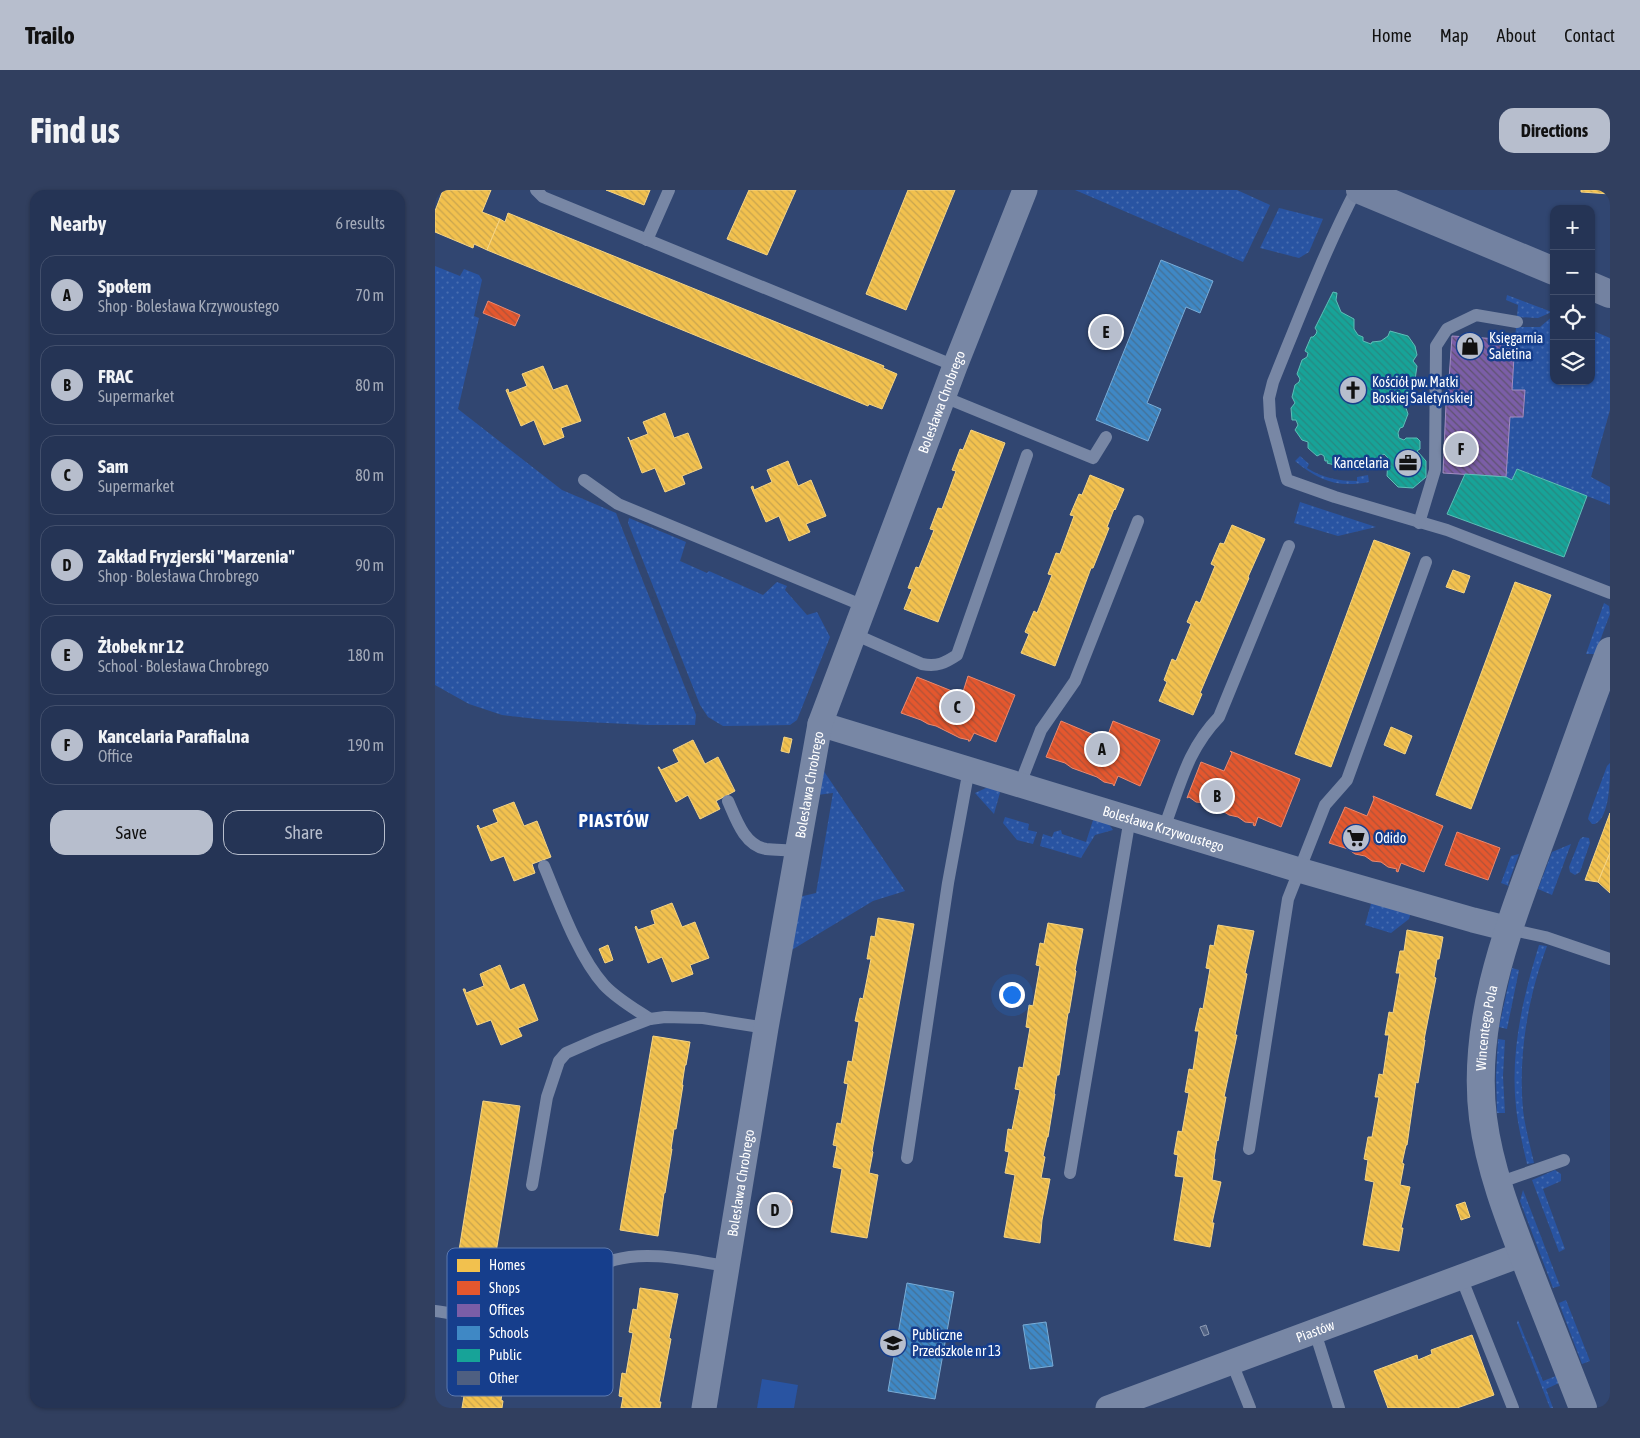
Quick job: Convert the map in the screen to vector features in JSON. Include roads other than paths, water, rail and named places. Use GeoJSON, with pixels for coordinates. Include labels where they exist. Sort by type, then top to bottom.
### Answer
{"type":"FeatureCollection","features":[{"type":"Feature","properties":{"kind":"main road"},"geometry":{"type":"LineString","coordinates":[[1361,190],[1550,269]]}},
{"type":"Feature","properties":{"kind":"main road"},"geometry":{"type":"LineString","coordinates":[[1595,288],[1610,294]]}},
{"type":"Feature","properties":{"kind":"street","name":"Bolesława Chrobrego"},"geometry":{"type":"LineString","coordinates":[[704,1408],[766,1028],[820,724],[955,366],[1024,190]]}},
{"type":"Feature","properties":{"kind":"street","name":"Wincentego Pola"},"geometry":{"type":"LineString","coordinates":[[1583,1408],[1523,1254],[1498,1183],[1484,1125],[1481,1074],[1486,1020],[1499,962],[1509,929],[1610,651]]}},
{"type":"Feature","properties":{"kind":"street","name":"Bolesława Krzywoustego"},"geometry":{"type":"LineString","coordinates":[[820,724],[1299,870],[1481,923],[1509,929]]}},
{"type":"Feature","properties":{"kind":"street","name":"Piastów"},"geometry":{"type":"LineString","coordinates":[[1108,1408],[1523,1254]]}},
{"type":"Feature","properties":{"kind":"lane"},"geometry":{"type":"LineString","coordinates":[[536,190],[543,197],[955,366]]}},
{"type":"Feature","properties":{"kind":"lane"},"geometry":{"type":"LineString","coordinates":[[647,240],[669,190]]}},
{"type":"Feature","properties":{"kind":"lane"},"geometry":{"type":"LineString","coordinates":[[1356,190],[1320,267],[1273,382],[1269,398],[1270,417],[1287,480],[1335,498],[1447,530],[1610,593]]}},
{"type":"Feature","properties":{"kind":"lane"},"geometry":{"type":"LineString","coordinates":[[1419,522],[1435,470],[1436,346],[1447,330],[1476,316],[1517,322]]}},
{"type":"Feature","properties":{"kind":"lane"},"geometry":{"type":"LineString","coordinates":[[944,397],[1093,458],[1106,437]]}},
{"type":"Feature","properties":{"kind":"lane"},"geometry":{"type":"LineString","coordinates":[[853,634],[922,664],[933,666],[944,664],[957,655],[1027,455]]}},
{"type":"Feature","properties":{"kind":"lane"},"geometry":{"type":"LineString","coordinates":[[585,480],[618,504],[864,606]]}},
{"type":"Feature","properties":{"kind":"lane"},"geometry":{"type":"LineString","coordinates":[[1020,784],[1041,730],[1075,681],[1138,521]]}},
{"type":"Feature","properties":{"kind":"lane"},"geometry":{"type":"LineString","coordinates":[[1164,828],[1187,763],[1206,731],[1219,717],[1289,546]]}},
{"type":"Feature","properties":{"kind":"lane"},"geometry":{"type":"LineString","coordinates":[[1249,1149],[1282,924],[1288,899],[1325,805],[1347,780],[1427,562]]}},
{"type":"Feature","properties":{"kind":"lane"},"geometry":{"type":"LineString","coordinates":[[907,1158],[948,883],[969,768]]}},
{"type":"Feature","properties":{"kind":"lane"},"geometry":{"type":"LineString","coordinates":[[728,801],[741,829],[756,846],[765,849],[797,850]]}},
{"type":"Feature","properties":{"kind":"lane"},"geometry":{"type":"LineString","coordinates":[[1070,1173],[1130,818]]}},
{"type":"Feature","properties":{"kind":"lane"},"geometry":{"type":"LineString","coordinates":[[544,866],[567,922],[596,974],[616,996],[650,1019]]}},
{"type":"Feature","properties":{"kind":"lane"},"geometry":{"type":"LineString","coordinates":[[1509,929],[1545,937],[1610,960]]}},
{"type":"Feature","properties":{"kind":"lane"},"geometry":{"type":"LineString","coordinates":[[532,1185],[547,1097],[559,1061],[566,1054],[598,1039],[650,1019],[665,1017],[703,1018],[766,1028]]}},
{"type":"Feature","properties":{"kind":"lane"},"geometry":{"type":"LineString","coordinates":[[1498,1183],[1565,1160]]}},
{"type":"Feature","properties":{"kind":"lane"},"geometry":{"type":"LineString","coordinates":[[613,1261],[635,1256],[689,1260],[727,1266]]}},
{"type":"Feature","properties":{"kind":"lane"},"geometry":{"type":"LineString","coordinates":[[1461,1277],[1513,1408]]}},
{"type":"Feature","properties":{"kind":"lane"},"geometry":{"type":"LineString","coordinates":[[1315,1332],[1339,1408]]}},
{"type":"Feature","properties":{"kind":"lane"},"geometry":{"type":"LineString","coordinates":[[1232,1363],[1250,1408]]}},
{"type":"Feature","properties":{"kind":"place","name":"Żłobek nr 12"},"geometry":{"type":"Point","coordinates":[1106,332]}},
{"type":"Feature","properties":{"kind":"place","name":"Księgarnia Saletina"},"geometry":{"type":"Point","coordinates":[1470,346]}},
{"type":"Feature","properties":{"kind":"place","name":"Kościół pw. Matki Boskiej Saletyńskiej"},"geometry":{"type":"Point","coordinates":[1353,390]}},
{"type":"Feature","properties":{"kind":"place","name":"Kancelaria Parafialna"},"geometry":{"type":"Point","coordinates":[1461,449]}},
{"type":"Feature","properties":{"kind":"place","name":"Kancelaria"},"geometry":{"type":"Point","coordinates":[1408,463]}},
{"type":"Feature","properties":{"kind":"place","name":"Sam"},"geometry":{"type":"Point","coordinates":[957,707]}},
{"type":"Feature","properties":{"kind":"place","name":"Społem"},"geometry":{"type":"Point","coordinates":[1102,749]}},
{"type":"Feature","properties":{"kind":"place","name":"FRAC"},"geometry":{"type":"Point","coordinates":[1217,796]}},
{"type":"Feature","properties":{"kind":"place","name":"Odido"},"geometry":{"type":"Point","coordinates":[1356,838]}},
{"type":"Feature","properties":{"kind":"place","name":"Zakład Fryzjerski \"Marzenia\""},"geometry":{"type":"Point","coordinates":[775,1210]}},
{"type":"Feature","properties":{"kind":"place","name":"Publiczne Przedszkole nr 13"},"geometry":{"type":"Point","coordinates":[893,1343]}},
{"type":"Feature","properties":{"kind":"district","name":"PIASTÓW"},"geometry":{"type":"Point","coordinates":[614,820]}}]}
